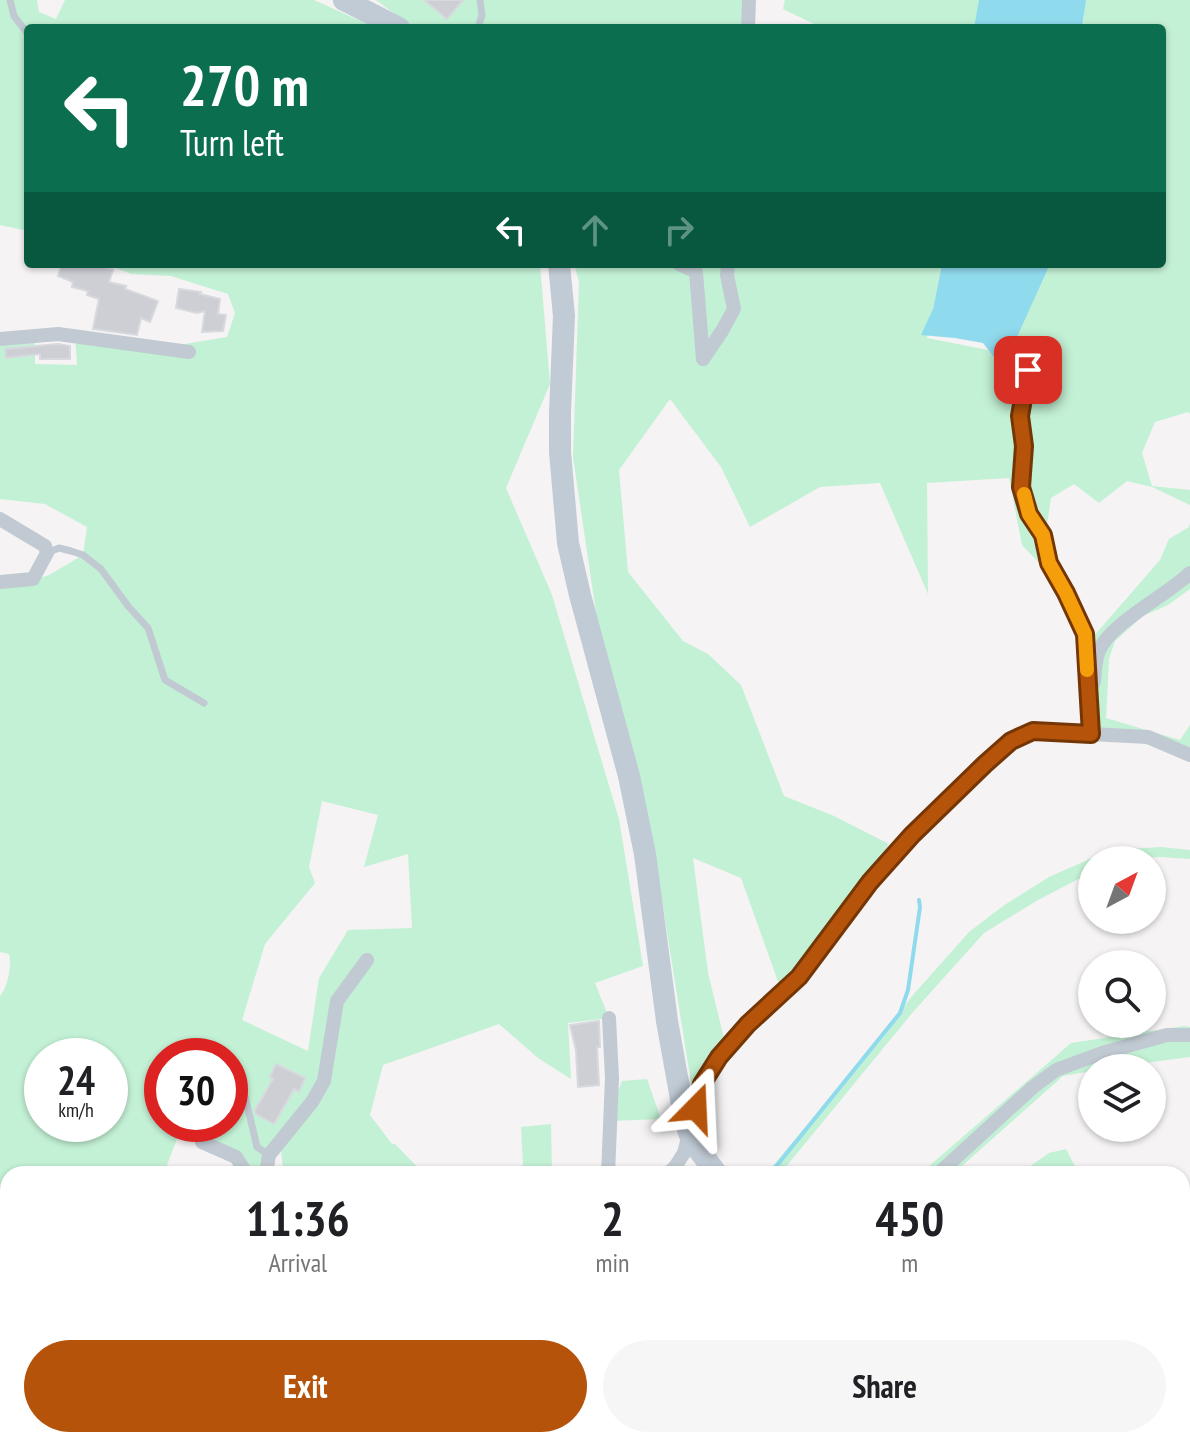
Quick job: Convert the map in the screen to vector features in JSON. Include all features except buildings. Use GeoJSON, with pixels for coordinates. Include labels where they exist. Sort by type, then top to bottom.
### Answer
{"type":"FeatureCollection","features":[{"type":"Feature","properties":{"kind":"street"},"geometry":{"type":"LineString","coordinates":[[748,24],[749,0]]}},
{"type":"Feature","properties":{"kind":"street"},"geometry":{"type":"LineString","coordinates":[[350,1],[392,24]]}},
{"type":"Feature","properties":{"kind":"street"},"geometry":{"type":"LineString","coordinates":[[559,268],[564,316],[560,452],[568,543],[629,776],[645,854],[674,1071],[689,1133],[711,1166]]}},
{"type":"Feature","properties":{"kind":"street"},"geometry":{"type":"LineString","coordinates":[[688,268],[696,272],[703,359],[734,309],[728,268]]}},
{"type":"Feature","properties":{"kind":"street"},"geometry":{"type":"LineString","coordinates":[[0,339],[58,334],[189,352]]}},
{"type":"Feature","properties":{"kind":"street"},"geometry":{"type":"LineString","coordinates":[[1028,370],[1020,416],[1024,446],[1021,487],[1029,514],[1043,535],[1049,563],[1085,634],[1091,734]]}},
{"type":"Feature","properties":{"kind":"street"},"geometry":{"type":"LineString","coordinates":[[0,519],[45,546],[47,553],[33,579],[0,582]]}},
{"type":"Feature","properties":{"kind":"street"},"geometry":{"type":"LineString","coordinates":[[1090,706],[1099,649],[1112,633],[1190,573]]}},
{"type":"Feature","properties":{"kind":"street"},"geometry":{"type":"LineString","coordinates":[[679,1166],[702,1084],[719,1057],[748,1024],[799,977],[870,882],[912,835],[1011,741],[1033,731],[1148,737],[1190,755]]}},
{"type":"Feature","properties":{"kind":"street"},"geometry":{"type":"LineString","coordinates":[[267,1166],[269,1155],[312,1102],[324,1081],[337,1001],[367,960]]}},
{"type":"Feature","properties":{"kind":"street"},"geometry":{"type":"LineString","coordinates":[[608,1166],[612,1078],[609,1018]]}},
{"type":"Feature","properties":{"kind":"street"},"geometry":{"type":"LineString","coordinates":[[947,1166],[1056,1070],[1167,1035],[1190,1035]]}},
{"type":"Feature","properties":{"kind":"street"},"geometry":{"type":"LineString","coordinates":[[202,1142],[236,1157],[242,1166]]}},
{"type":"Feature","properties":{"kind":"lane"},"geometry":{"type":"LineString","coordinates":[[10,0],[14,16],[24,29]]}},
{"type":"Feature","properties":{"kind":"lane"},"geometry":{"type":"LineString","coordinates":[[479,24],[482,15],[480,0]]}},
{"type":"Feature","properties":{"kind":"lane"},"geometry":{"type":"LineString","coordinates":[[47,553],[59,548],[71,551],[83,555],[101,569],[148,628],[165,680],[204,703]]}},
{"type":"Feature","properties":{"kind":"lane"},"geometry":{"type":"LineString","coordinates":[[248,1109],[257,1147],[269,1155]]}},
{"type":"Feature","properties":{"kind":"green space"},"geometry":{"type":"Polygon","coordinates":[[[0,0],[37,0],[39,12],[56,19],[65,0],[314,0],[367,24],[24,24],[24,230],[0,225],[0,0]]]}},
{"type":"Feature","properties":{"kind":"green space"},"geometry":{"type":"Polygon","coordinates":[[[376,0],[753,0],[751,24],[408,24],[376,0]]]}},
{"type":"Feature","properties":{"kind":"green space"},"geometry":{"type":"Polygon","coordinates":[[[785,0],[980,0],[977,24],[814,24],[783,9],[785,0]]]}},
{"type":"Feature","properties":{"kind":"green space"},"geometry":{"type":"Polygon","coordinates":[[[1085,0],[1190,0],[1190,414],[1155,422],[1142,453],[1152,486],[1190,490],[1190,505],[1152,487],[1127,481],[1099,503],[1074,484],[1051,498],[1041,565],[1022,545],[1009,478],[927,483],[928,594],[880,483],[820,487],[750,527],[721,467],[670,399],[619,470],[628,572],[683,641],[708,654],[741,685],[784,796],[834,816],[889,844],[821,947],[780,987],[741,878],[693,858],[708,973],[724,1038],[692,1089],[650,825],[597,619],[573,457],[579,282],[575,268],[941,268],[927,338],[988,350],[1009,350],[1043,268],[1166,268],[1166,24],[1083,24],[1085,0]]]}},
{"type":"Feature","properties":{"kind":"green space"},"geometry":{"type":"Polygon","coordinates":[[[117,268],[540,268],[550,384],[506,488],[552,595],[619,819],[643,966],[595,983],[609,1018],[568,1023],[571,1079],[538,1058],[499,1024],[383,1065],[370,1115],[392,1144],[416,1166],[283,1166],[280,1142],[267,1166],[242,1166],[240,1162],[201,1142],[248,1142],[248,1038],[144,1038],[144,1142],[176,1142],[168,1166],[0,1166],[0,996],[7,982],[10,964],[9,954],[0,952],[0,579],[28,582],[49,575],[83,555],[87,527],[45,504],[0,499],[0,339],[35,336],[35,364],[77,365],[75,336],[155,349],[227,337],[235,313],[228,294],[171,276],[131,274],[117,268]],[[322,801],[309,867],[315,883],[265,944],[242,1020],[308,1051],[319,978],[348,930],[412,928],[408,854],[364,867],[378,815],[322,801]]]}},
{"type":"Feature","properties":{"kind":"green space"},"geometry":{"type":"Polygon","coordinates":[[[1190,523],[1190,589],[1168,605],[1143,616],[1115,641],[1109,659],[1106,718],[1180,740],[1190,725],[1190,751],[1187,754],[1091,731],[1086,645],[1160,560],[1169,539],[1189,527],[1190,523]]]}},
{"type":"Feature","properties":{"kind":"green space"},"geometry":{"type":"Polygon","coordinates":[[[1166,848],[1190,850],[1190,859],[1166,857],[1166,848]]]}},
{"type":"Feature","properties":{"kind":"green space"},"geometry":{"type":"Polygon","coordinates":[[[1078,864],[1078,879],[984,933],[913,1012],[787,1166],[773,1166],[913,995],[969,932],[1049,877],[1078,864]]]}},
{"type":"Feature","properties":{"kind":"green space"},"geometry":{"type":"Polygon","coordinates":[[[1190,1027],[1190,1057],[1166,1060],[1166,1054],[1078,1054],[1078,1073],[1063,1076],[962,1166],[929,1166],[1071,1043],[1104,1038],[1166,1038],[1166,1029],[1190,1027]]]}},
{"type":"Feature","properties":{"kind":"green space"},"geometry":{"type":"Polygon","coordinates":[[[647,1079],[661,1119],[611,1121],[622,1081],[647,1079]]]}},
{"type":"Feature","properties":{"kind":"green space"},"geometry":{"type":"Polygon","coordinates":[[[551,1124],[552,1166],[522,1166],[521,1127],[551,1124]]]}},
{"type":"Feature","properties":{"kind":"green space"},"geometry":{"type":"Polygon","coordinates":[[[1066,1149],[1075,1166],[1030,1166],[1049,1153],[1066,1149]]]}},
{"type":"Feature","properties":{"kind":"water"},"geometry":{"type":"Polygon","coordinates":[[[979,0],[1086,0],[1083,24],[975,24],[979,0]]]}},
{"type":"Feature","properties":{"kind":"water"},"geometry":{"type":"Polygon","coordinates":[[[941,268],[1048,268],[1013,346],[994,357],[983,343],[921,335],[933,309],[941,268]]]}},
{"type":"Feature","properties":{"kind":"waterway"},"geometry":{"type":"LineString","coordinates":[[776,1166],[900,1013],[908,990],[919,900]]}},
{"type":"Feature","properties":{"kind":"slow traffic"},"geometry":{"type":"LineString","coordinates":[[1024,494],[1029,514],[1043,535],[1049,563],[1085,634],[1087,670]]}},
{"type":"Feature","properties":{"kind":"route"},"geometry":{"type":"LineString","coordinates":[[696,1108],[702,1084],[719,1057],[748,1024],[799,977],[870,882],[912,835],[985,764],[1011,741],[1033,731],[1091,734],[1085,634],[1049,563],[1043,535],[1029,514],[1021,487],[1024,446],[1020,416],[1028,370]]}}]}
